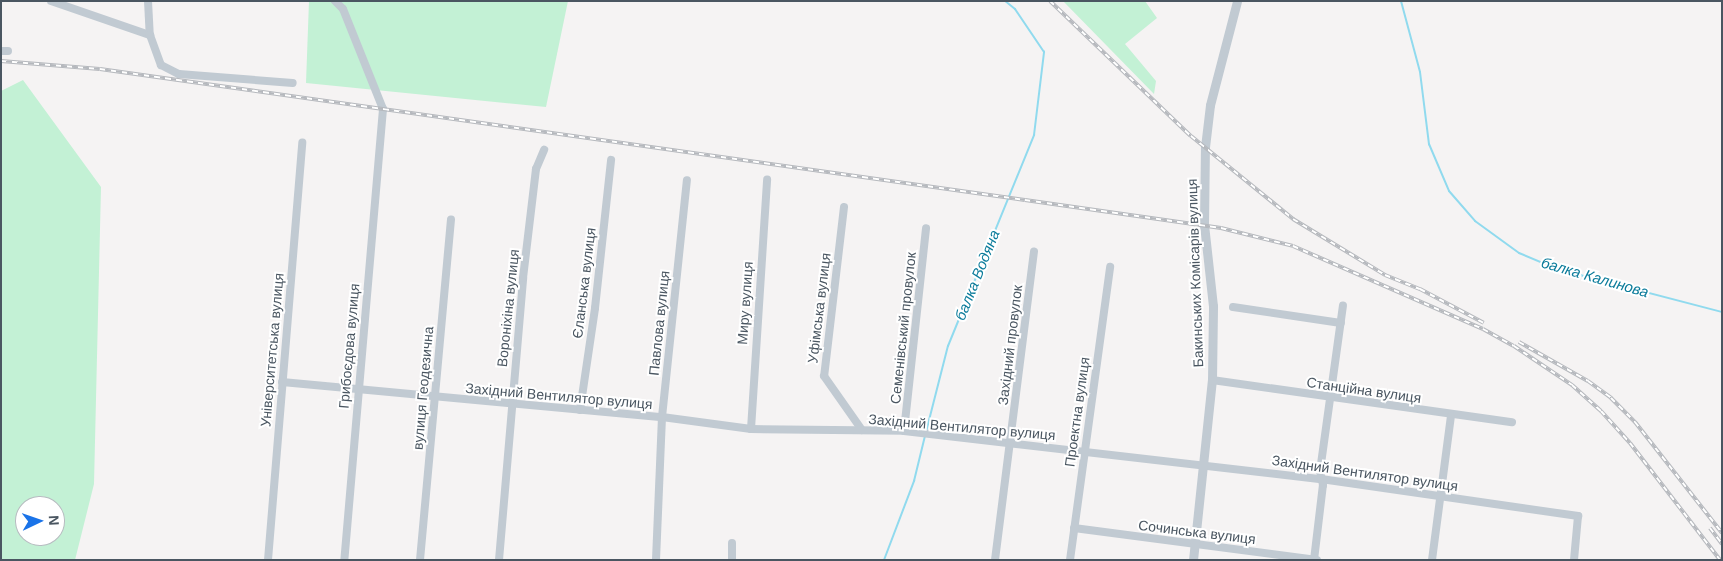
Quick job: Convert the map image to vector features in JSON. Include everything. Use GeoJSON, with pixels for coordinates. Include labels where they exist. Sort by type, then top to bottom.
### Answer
{"type":"FeatureCollection","features":[{"type":"Feature","properties":{"kind":"street"},"geometry":{"type":"LineString","coordinates":[[51,1],[150,34]]}},
{"type":"Feature","properties":{"kind":"street"},"geometry":{"type":"LineString","coordinates":[[148,1],[150,34],[161,65],[179,74],[293,83]]}},
{"type":"Feature","properties":{"kind":"street","name":"Грибоєдова вулиця"},"geometry":{"type":"LineString","coordinates":[[335,1],[343,10],[375,85],[383,109],[379,135],[344,560]]}},
{"type":"Feature","properties":{"kind":"street","name":"Бакинських Комісарів вулиця"},"geometry":{"type":"LineString","coordinates":[[1193,560],[1212,380],[1213,306],[1204,225],[1204,147],[1210,105],[1237,1]]}},
{"type":"Feature","properties":{"kind":"street","name":"Університетська вулиця"},"geometry":{"type":"LineString","coordinates":[[268,560],[302,142]]}},
{"type":"Feature","properties":{"kind":"street","name":"Вороніхіна вулиця"},"geometry":{"type":"LineString","coordinates":[[499,560],[511,404],[536,169],[544,150]]}},
{"type":"Feature","properties":{"kind":"street","name":"Єланська вулиця"},"geometry":{"type":"LineString","coordinates":[[580,410],[611,160]]}},
{"type":"Feature","properties":{"kind":"street","name":"Павлова вулиця"},"geometry":{"type":"LineString","coordinates":[[656,560],[662,417],[687,180]]}},
{"type":"Feature","properties":{"kind":"street","name":"Миру вулиця"},"geometry":{"type":"LineString","coordinates":[[751,429],[767,180]]}},
{"type":"Feature","properties":{"kind":"street","name":"Уфімська вулиця"},"geometry":{"type":"LineString","coordinates":[[844,207],[824,376],[862,430]]}},
{"type":"Feature","properties":{"kind":"street","name":"вулиця Геодезична"},"geometry":{"type":"LineString","coordinates":[[420,560],[451,219]]}},
{"type":"Feature","properties":{"kind":"street","name":"Семенівський провулок"},"geometry":{"type":"LineString","coordinates":[[904,431],[926,228]]}},
{"type":"Feature","properties":{"kind":"street","name":"Західний провулок"},"geometry":{"type":"LineString","coordinates":[[994,560],[1034,252]]}},
{"type":"Feature","properties":{"kind":"street","name":"Проектна вулиця"},"geometry":{"type":"LineString","coordinates":[[1070,560],[1110,267]]}},
{"type":"Feature","properties":{"kind":"street"},"geometry":{"type":"LineString","coordinates":[[1315,560],[1330,398],[1342,306]]}},
{"type":"Feature","properties":{"kind":"street"},"geometry":{"type":"LineString","coordinates":[[1234,307],[1341,322]]}},
{"type":"Feature","properties":{"kind":"street","name":"Станційна вулиця"},"geometry":{"type":"LineString","coordinates":[[1212,380],[1451,416],[1512,422]]}},
{"type":"Feature","properties":{"kind":"street","name":"Західний Вентилятор вулиця"},"geometry":{"type":"LineString","coordinates":[[282,382],[435,398],[662,417],[751,429],[904,431],[1322,479],[1578,516],[1574,560]]}},
{"type":"Feature","properties":{"kind":"street"},"geometry":{"type":"LineString","coordinates":[[1432,560],[1451,416]]}},
{"type":"Feature","properties":{"kind":"street","name":"Сочинська вулиця"},"geometry":{"type":"LineString","coordinates":[[1074,528],[1315,560]]}},
{"type":"Feature","properties":{"kind":"street"},"geometry":{"type":"LineString","coordinates":[[732,543],[732,560]]}},
{"type":"Feature","properties":{"kind":"green space"},"geometry":{"type":"Polygon","coordinates":[[[309,1],[568,1],[546,107],[306,83],[309,1]]]}},
{"type":"Feature","properties":{"kind":"green space"},"geometry":{"type":"Polygon","coordinates":[[[1063,1],[1145,1],[1157,18],[1125,44],[1156,81],[1154,94],[1063,1]]]}},
{"type":"Feature","properties":{"kind":"green space"},"geometry":{"type":"Polygon","coordinates":[[[23,80],[101,187],[94,484],[75,560],[1,560],[1,91],[23,80]]]}},
{"type":"Feature","properties":{"kind":"waterway","name":"балка Водяна"},"geometry":{"type":"LineString","coordinates":[[926,432],[948,346],[1034,135],[1044,52],[1015,9],[1005,1]]}},
{"type":"Feature","properties":{"kind":"waterway","name":"балка Калинова"},"geometry":{"type":"LineString","coordinates":[[1401,1],[1420,72],[1429,144],[1449,191],[1475,221],[1519,253],[1557,269],[1722,312]]}},
{"type":"Feature","properties":{"kind":"waterway","name":"балка Водяна"},"geometry":{"type":"LineString","coordinates":[[884,560],[914,481],[925,436]]}},
{"type":"Feature","properties":{"kind":"railway"},"geometry":{"type":"LineString","coordinates":[[1050,1],[1191,136],[1293,219],[1385,275],[1420,289],[1484,323]]}},
{"type":"Feature","properties":{"kind":"railway"},"geometry":{"type":"LineString","coordinates":[[1,61],[100,69],[1221,228],[1293,246],[1483,329],[1514,346],[1572,385],[1601,411],[1630,443],[1720,560]]}},
{"type":"Feature","properties":{"kind":"railway"},"geometry":{"type":"LineString","coordinates":[[1519,342],[1588,381],[1611,398],[1635,422],[1722,533]]}},
{"type":"Feature","properties":{"kind":"railway"},"geometry":{"type":"LineString","coordinates":[[1710,528],[1722,544]]}}]}
